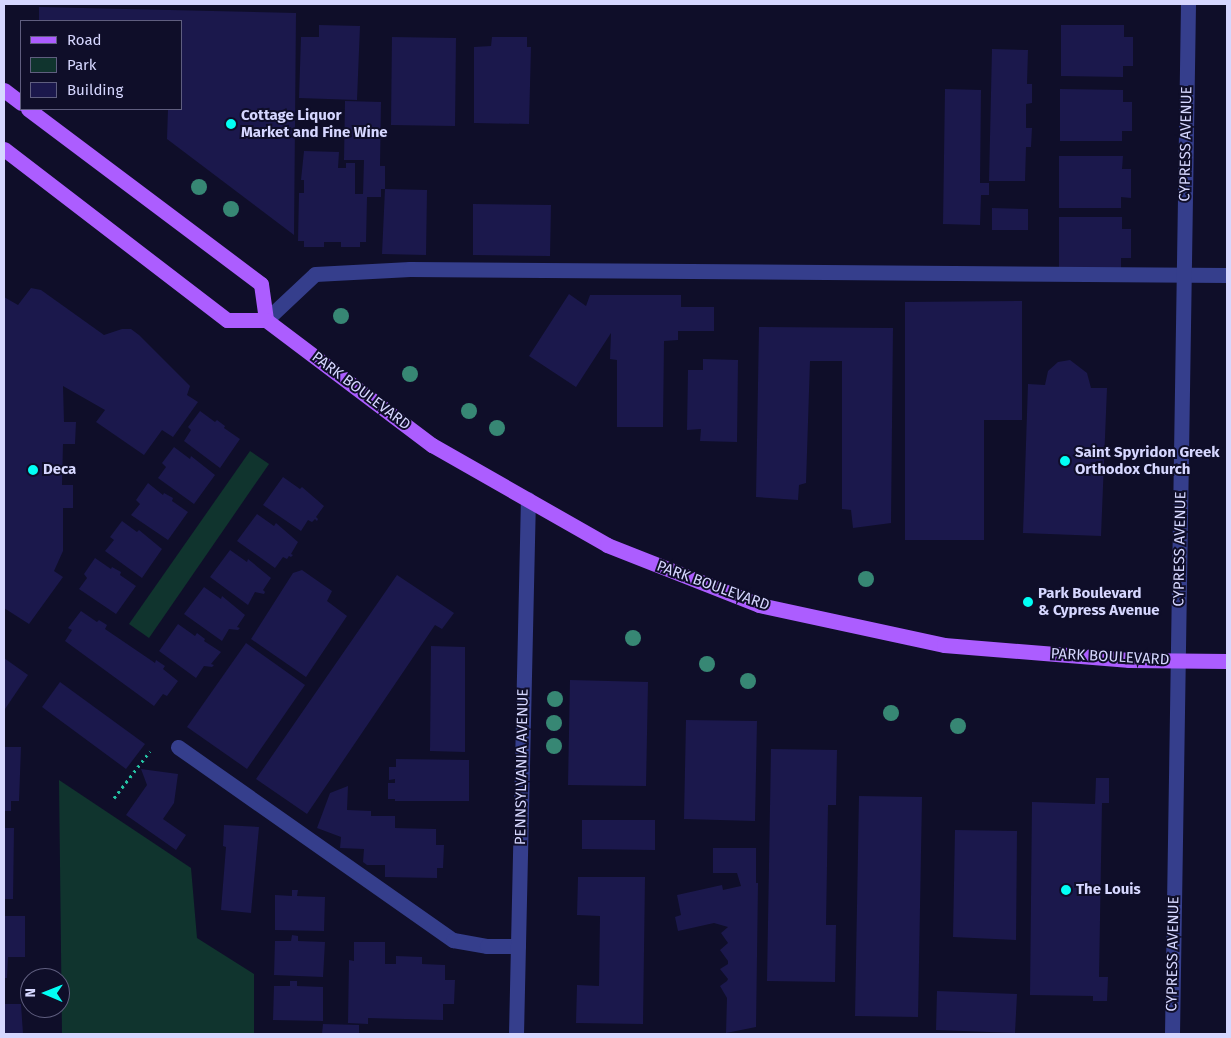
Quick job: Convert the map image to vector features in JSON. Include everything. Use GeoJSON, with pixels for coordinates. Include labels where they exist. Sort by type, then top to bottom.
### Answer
{"type":"FeatureCollection","features":[{"type":"Feature","properties":{"kind":"main road"},"geometry":{"type":"LineString","coordinates":[[4,90],[20,102]]}},
{"type":"Feature","properties":{"kind":"main road"},"geometry":{"type":"LineString","coordinates":[[4,149],[227,320],[266,320],[261,284],[29,110]]}},
{"type":"Feature","properties":{"kind":"main road","name":"PARK BOULEVARD"},"geometry":{"type":"LineString","coordinates":[[266,320],[432,445],[606,545],[759,605],[944,645],[1129,660],[1227,661]]}},
{"type":"Feature","properties":{"kind":"street","name":"CYPRESS AVENUE"},"geometry":{"type":"LineString","coordinates":[[1172,1034],[1188,4]]}},
{"type":"Feature","properties":{"kind":"street"},"geometry":{"type":"LineString","coordinates":[[266,320],[315,274],[410,269],[869,267],[1227,275]]}},
{"type":"Feature","properties":{"kind":"street","name":"PENNSYLVANIA AVENUE"},"geometry":{"type":"LineString","coordinates":[[516,1034],[528,499]]}},
{"type":"Feature","properties":{"kind":"street"},"geometry":{"type":"LineString","coordinates":[[178,747],[453,940],[487,946],[518,946]]}},
{"type":"Feature","properties":{"kind":"path"},"geometry":{"type":"LineString","coordinates":[[114,798],[154,744]]}},
{"type":"Feature","properties":{"kind":"green space"},"geometry":{"type":"Polygon","coordinates":[[[250,451],[269,464],[149,638],[129,624],[250,451]]]}},
{"type":"Feature","properties":{"kind":"green space"},"geometry":{"type":"Polygon","coordinates":[[[59,780],[191,868],[197,938],[254,974],[254,1034],[62,1034],[62,1018],[70,1018],[70,968],[61,968],[59,780]]]}},
{"type":"Feature","properties":{"kind":"building","name":"Cottage Liquor Market and Fine Wine"},"geometry":{"type":"Polygon","coordinates":[[[39,7],[296,13],[294,235],[167,139],[168,110],[182,110],[182,20],[39,20],[39,7]]]}},
{"type":"Feature","properties":{"kind":"building"},"geometry":{"type":"Polygon","coordinates":[[[319,25],[360,26],[357,100],[299,98],[301,37],[319,37],[319,25]]]}},
{"type":"Feature","properties":{"kind":"building"},"geometry":{"type":"Polygon","coordinates":[[[1061,25],[1124,25],[1124,37],[1133,37],[1133,66],[1123,66],[1123,77],[1061,76],[1061,25]]]}},
{"type":"Feature","properties":{"kind":"building"},"geometry":{"type":"Polygon","coordinates":[[[392,37],[456,38],[455,126],[391,125],[392,37]]]}},
{"type":"Feature","properties":{"kind":"building"},"geometry":{"type":"Polygon","coordinates":[[[492,37],[527,37],[527,47],[531,47],[529,124],[474,123],[474,47],[491,46],[492,37]]]}},
{"type":"Feature","properties":{"kind":"building"},"geometry":{"type":"Polygon","coordinates":[[[992,49],[1028,50],[1027,84],[1032,84],[1032,103],[1026,104],[1026,128],[1032,128],[1031,147],[1026,147],[1025,181],[989,181],[992,49]]]}},
{"type":"Feature","properties":{"kind":"building"},"geometry":{"type":"Polygon","coordinates":[[[945,89],[981,90],[980,183],[989,183],[989,195],[981,195],[980,225],[943,224],[945,89]]]}},
{"type":"Feature","properties":{"kind":"building"},"geometry":{"type":"Polygon","coordinates":[[[1060,89],[1123,90],[1123,102],[1132,102],[1132,131],[1122,131],[1122,141],[1060,141],[1060,89]]]}},
{"type":"Feature","properties":{"kind":"building"},"geometry":{"type":"Polygon","coordinates":[[[345,101],[381,102],[380,166],[385,166],[385,189],[381,189],[381,197],[367,197],[366,242],[360,242],[360,247],[341,247],[341,242],[324,242],[324,247],[304,247],[304,241],[298,241],[299,193],[304,193],[304,180],[301,180],[304,151],[339,152],[338,168],[346,168],[346,163],[355,163],[355,194],[363,194],[364,160],[344,160],[345,101]]]}},
{"type":"Feature","properties":{"kind":"building"},"geometry":{"type":"Polygon","coordinates":[[[1059,156],[1123,156],[1122,169],[1131,169],[1131,198],[1121,197],[1121,208],[1059,208],[1059,156]]]}},
{"type":"Feature","properties":{"kind":"building"},"geometry":{"type":"Polygon","coordinates":[[[385,189],[427,190],[426,255],[382,254],[385,189]]]}},
{"type":"Feature","properties":{"kind":"building"},"geometry":{"type":"Polygon","coordinates":[[[473,204],[551,205],[550,256],[473,255],[473,204]]]}},
{"type":"Feature","properties":{"kind":"building"},"geometry":{"type":"Polygon","coordinates":[[[992,208],[1028,209],[1028,230],[992,230],[992,208]]]}},
{"type":"Feature","properties":{"kind":"building"},"geometry":{"type":"Polygon","coordinates":[[[1059,217],[1122,217],[1122,229],[1131,229],[1131,258],[1121,258],[1121,268],[1059,268],[1059,217]]]}},
{"type":"Feature","properties":{"kind":"building","name":"Deca"},"geometry":{"type":"Polygon","coordinates":[[[31,288],[41,290],[104,335],[122,329],[131,329],[190,386],[187,395],[198,402],[173,437],[162,430],[144,455],[96,422],[105,410],[63,386],[64,422],[76,422],[75,444],[63,444],[62,485],[73,485],[73,508],[63,508],[63,551],[54,571],[63,577],[29,624],[4,608],[4,297],[18,305],[31,288]]]}},
{"type":"Feature","properties":{"kind":"building"},"geometry":{"type":"Polygon","coordinates":[[[569,294],[586,306],[590,295],[681,295],[681,307],[714,307],[714,331],[678,331],[678,340],[664,341],[663,427],[617,427],[617,360],[610,359],[611,333],[576,387],[529,356],[569,294]]]}},
{"type":"Feature","properties":{"kind":"building"},"geometry":{"type":"Polygon","coordinates":[[[1022,301],[1022,420],[984,420],[984,540],[905,540],[905,302],[1022,301]]]}},
{"type":"Feature","properties":{"kind":"building"},"geometry":{"type":"Polygon","coordinates":[[[759,327],[893,328],[891,523],[853,528],[851,510],[842,509],[842,361],[810,361],[806,483],[799,485],[798,500],[756,497],[759,327]]]}},
{"type":"Feature","properties":{"kind":"building"},"geometry":{"type":"Polygon","coordinates":[[[703,359],[738,360],[737,442],[700,441],[701,429],[687,430],[688,370],[703,370],[703,359]]]}},
{"type":"Feature","properties":{"kind":"building","name":"Saint Spyridon Greek Orthodox Church"},"geometry":{"type":"Polygon","coordinates":[[[1070,360],[1087,373],[1091,388],[1107,388],[1101,536],[1023,533],[1028,384],[1045,385],[1048,371],[1058,362],[1070,360]]]}},
{"type":"Feature","properties":{"kind":"building"},"geometry":{"type":"Polygon","coordinates":[[[200,411],[215,422],[217,420],[225,426],[224,428],[240,439],[220,468],[184,441],[191,430],[188,427],[200,411]]]}},
{"type":"Feature","properties":{"kind":"building"},"geometry":{"type":"Polygon","coordinates":[[[174,447],[190,459],[191,456],[215,475],[194,504],[158,478],[166,467],[162,463],[174,447]]]}},
{"type":"Feature","properties":{"kind":"building"},"geometry":{"type":"Polygon","coordinates":[[[283,477],[300,489],[302,487],[324,506],[316,517],[317,521],[315,519],[312,522],[308,520],[301,531],[263,505],[283,477]]]}},
{"type":"Feature","properties":{"kind":"building"},"geometry":{"type":"Polygon","coordinates":[[[148,483],[163,495],[164,493],[173,498],[172,501],[188,512],[168,540],[131,515],[140,504],[136,500],[148,483]]]}},
{"type":"Feature","properties":{"kind":"building"},"geometry":{"type":"Polygon","coordinates":[[[257,514],[274,526],[276,523],[298,542],[291,554],[293,555],[287,559],[283,557],[275,568],[237,541],[257,514]]]}},
{"type":"Feature","properties":{"kind":"building"},"geometry":{"type":"Polygon","coordinates":[[[122,521],[137,532],[139,530],[162,549],[142,578],[105,551],[114,540],[110,537],[122,521]]]}},
{"type":"Feature","properties":{"kind":"building"},"geometry":{"type":"Polygon","coordinates":[[[230,550],[247,562],[248,559],[271,578],[263,590],[264,594],[255,592],[248,605],[210,577],[230,550]]]}},
{"type":"Feature","properties":{"kind":"building"},"geometry":{"type":"Polygon","coordinates":[[[95,558],[111,569],[112,567],[121,572],[120,575],[136,586],[116,614],[79,589],[87,578],[84,574],[95,558]]]}},
{"type":"Feature","properties":{"kind":"building"},"geometry":{"type":"Polygon","coordinates":[[[302,570],[332,591],[327,601],[347,616],[306,677],[251,639],[293,573],[302,570]]]}},
{"type":"Feature","properties":{"kind":"building"},"geometry":{"type":"Polygon","coordinates":[[[397,575],[454,613],[442,629],[435,625],[307,814],[256,779],[397,575]]]}},
{"type":"Feature","properties":{"kind":"building"},"geometry":{"type":"Polygon","coordinates":[[[204,587],[221,599],[222,596],[245,615],[237,627],[240,628],[238,630],[229,629],[222,641],[184,614],[204,587]]]}},
{"type":"Feature","properties":{"kind":"building"},"geometry":{"type":"Polygon","coordinates":[[[81,611],[97,622],[99,620],[107,625],[105,629],[155,663],[156,660],[165,666],[163,669],[178,681],[167,696],[163,694],[154,706],[65,641],[72,630],[68,628],[81,611]]]}},
{"type":"Feature","properties":{"kind":"building"},"geometry":{"type":"Polygon","coordinates":[[[178,624],[195,636],[197,633],[205,639],[204,641],[221,652],[211,664],[214,665],[212,667],[204,666],[196,678],[159,651],[178,624]]]}},
{"type":"Feature","properties":{"kind":"building"},"geometry":{"type":"Polygon","coordinates":[[[246,643],[305,685],[247,769],[187,727],[246,643]]]}},
{"type":"Feature","properties":{"kind":"building"},"geometry":{"type":"Polygon","coordinates":[[[431,646],[465,647],[465,752],[430,751],[431,646]]]}},
{"type":"Feature","properties":{"kind":"building"},"geometry":{"type":"Polygon","coordinates":[[[4,658],[28,675],[5,709],[4,709],[4,658]]]}},
{"type":"Feature","properties":{"kind":"building"},"geometry":{"type":"Polygon","coordinates":[[[570,680],[648,682],[646,786],[568,785],[570,680]]]}},
{"type":"Feature","properties":{"kind":"building"},"geometry":{"type":"Polygon","coordinates":[[[60,682],[145,744],[126,769],[42,707],[60,682]]]}},
{"type":"Feature","properties":{"kind":"building"},"geometry":{"type":"Polygon","coordinates":[[[686,720],[757,721],[755,821],[684,819],[686,720]]]}},
{"type":"Feature","properties":{"kind":"building"},"geometry":{"type":"Polygon","coordinates":[[[4,747],[21,747],[19,801],[11,801],[11,811],[4,811],[4,747]]]}},
{"type":"Feature","properties":{"kind":"building"},"geometry":{"type":"Polygon","coordinates":[[[771,749],[837,750],[836,805],[828,805],[826,925],[836,925],[835,982],[767,981],[771,749]]]}},
{"type":"Feature","properties":{"kind":"building"},"geometry":{"type":"Polygon","coordinates":[[[396,759],[469,760],[469,801],[395,801],[395,799],[388,799],[388,783],[395,783],[395,779],[389,780],[389,767],[396,767],[396,759]]]}},
{"type":"Feature","properties":{"kind":"building"},"geometry":{"type":"Polygon","coordinates":[[[141,769],[178,774],[174,803],[163,819],[186,835],[176,850],[126,815],[147,785],[141,769]]]}},
{"type":"Feature","properties":{"kind":"building","name":"The Louis"},"geometry":{"type":"Polygon","coordinates":[[[1096,778],[1109,778],[1109,803],[1102,803],[1099,977],[1108,977],[1107,1001],[1093,1001],[1093,996],[1030,995],[1032,802],[1095,804],[1096,778]]]}},
{"type":"Feature","properties":{"kind":"building"},"geometry":{"type":"Polygon","coordinates":[[[348,786],[347,810],[371,811],[371,816],[395,816],[395,828],[436,829],[436,845],[444,845],[443,868],[437,868],[437,878],[385,877],[385,865],[367,865],[363,862],[364,849],[340,848],[341,837],[317,828],[330,793],[348,786]]]}},
{"type":"Feature","properties":{"kind":"building"},"geometry":{"type":"Polygon","coordinates":[[[859,796],[922,797],[918,1017],[855,1016],[859,796]]]}},
{"type":"Feature","properties":{"kind":"building"},"geometry":{"type":"Polygon","coordinates":[[[582,820],[655,820],[655,850],[582,849],[582,820]]]}},
{"type":"Feature","properties":{"kind":"building"},"geometry":{"type":"Polygon","coordinates":[[[224,825],[259,827],[251,913],[221,910],[226,847],[223,846],[224,825]]]}},
{"type":"Feature","properties":{"kind":"building"},"geometry":{"type":"Polygon","coordinates":[[[4,828],[14,828],[13,899],[4,899],[4,828]]]}},
{"type":"Feature","properties":{"kind":"building"},"geometry":{"type":"Polygon","coordinates":[[[955,830],[1017,831],[1016,940],[953,937],[955,830]]]}},
{"type":"Feature","properties":{"kind":"building"},"geometry":{"type":"Polygon","coordinates":[[[713,848],[756,848],[756,883],[758,883],[756,1027],[726,1033],[727,998],[720,986],[728,979],[720,969],[728,964],[728,961],[720,950],[728,943],[721,933],[728,927],[714,923],[678,931],[675,917],[681,915],[677,895],[722,885],[723,890],[741,886],[737,873],[713,873],[713,848]]]}},
{"type":"Feature","properties":{"kind":"building"},"geometry":{"type":"Polygon","coordinates":[[[578,877],[645,877],[643,1024],[576,1023],[577,985],[599,986],[600,916],[577,915],[578,877]]]}},
{"type":"Feature","properties":{"kind":"building"},"geometry":{"type":"Polygon","coordinates":[[[292,890],[298,890],[297,896],[325,897],[324,931],[275,930],[275,895],[292,896],[292,890]]]}},
{"type":"Feature","properties":{"kind":"building"},"geometry":{"type":"Polygon","coordinates":[[[4,916],[25,916],[25,957],[8,957],[7,978],[4,978],[4,916]]]}},
{"type":"Feature","properties":{"kind":"building"},"geometry":{"type":"Polygon","coordinates":[[[292,935],[298,936],[298,941],[325,942],[323,977],[274,975],[275,941],[291,941],[292,935]]]}},
{"type":"Feature","properties":{"kind":"building"},"geometry":{"type":"Polygon","coordinates":[[[354,942],[385,942],[385,964],[396,964],[396,956],[422,957],[422,964],[445,965],[445,980],[455,980],[454,1004],[443,1004],[443,1020],[368,1018],[368,1024],[348,1023],[349,960],[354,961],[354,942]]]}},
{"type":"Feature","properties":{"kind":"building"},"geometry":{"type":"Polygon","coordinates":[[[290,981],[297,981],[297,986],[323,987],[323,1021],[273,1020],[274,986],[290,986],[290,981]]]}},
{"type":"Feature","properties":{"kind":"building"},"geometry":{"type":"Polygon","coordinates":[[[937,991],[1017,994],[1015,1033],[936,1030],[937,991]]]}},
{"type":"Feature","properties":{"kind":"building"},"geometry":{"type":"Polygon","coordinates":[[[4,1004],[20,1004],[23,1034],[4,1034],[4,1004]]]}},
{"type":"Feature","properties":{"kind":"building"},"geometry":{"type":"Polygon","coordinates":[[[323,1024],[359,1025],[359,1034],[322,1034],[323,1024]]]}},
{"type":"Feature","properties":{"kind":"place","name":"Cottage Liquor Market and Fine Wine"},"geometry":{"type":"Point","coordinates":[231,124]}},
{"type":"Feature","properties":{"kind":"place","name":"Saint Spyridon Greek Orthodox Church"},"geometry":{"type":"Point","coordinates":[1065,461]}},
{"type":"Feature","properties":{"kind":"place","name":"Deca"},"geometry":{"type":"Point","coordinates":[33,470]}},
{"type":"Feature","properties":{"kind":"place","name":"Park Boulevard & Cypress Avenue"},"geometry":{"type":"Point","coordinates":[1028,602]}},
{"type":"Feature","properties":{"kind":"place","name":"The Louis"},"geometry":{"type":"Point","coordinates":[1066,890]}}]}
